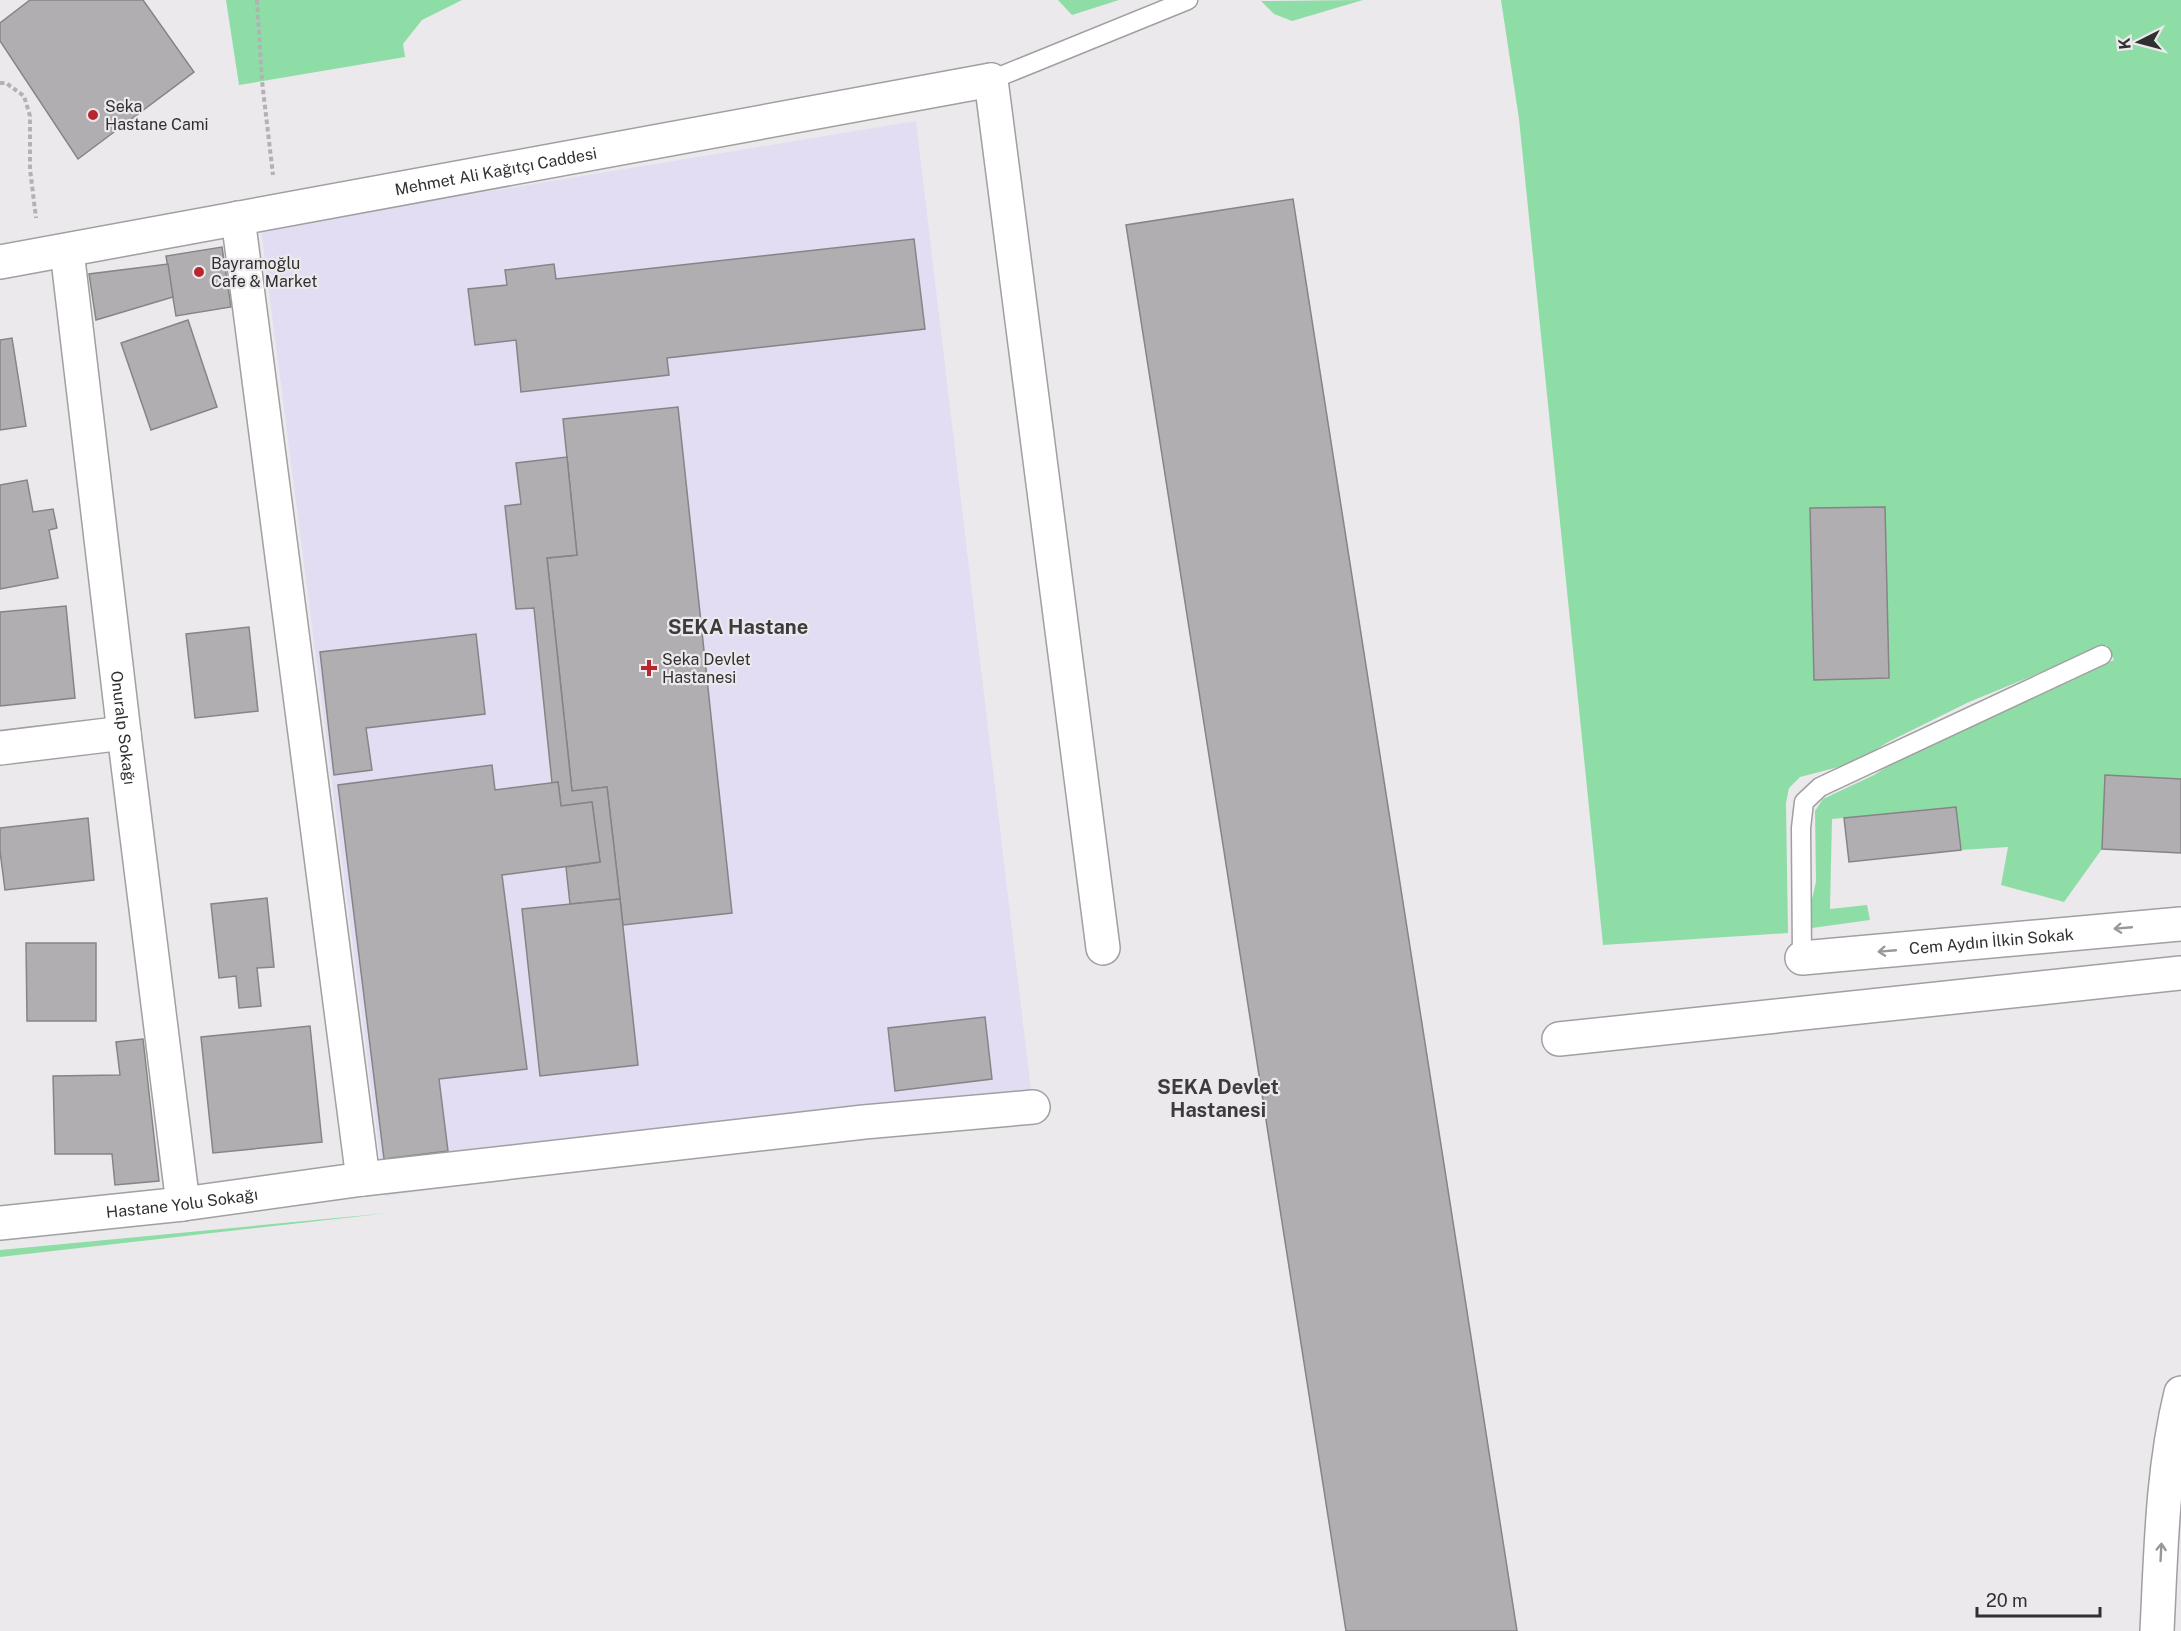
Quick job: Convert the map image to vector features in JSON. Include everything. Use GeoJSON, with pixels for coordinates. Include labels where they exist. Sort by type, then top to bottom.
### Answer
{"type":"FeatureCollection","features":[{"type":"Feature","properties":{"kind":"street","name":"Mehmet Ali Kağıtçı Caddesi"},"geometry":{"type":"LineString","coordinates":[[0,262],[991,81]]}},
{"type":"Feature","properties":{"kind":"street"},"geometry":{"type":"LineString","coordinates":[[991,81],[1103,948]]}},
{"type":"Feature","properties":{"kind":"street"},"geometry":{"type":"LineString","coordinates":[[238,218],[363,1179]]}},
{"type":"Feature","properties":{"kind":"street","name":"Onuralp Sokağı"},"geometry":{"type":"LineString","coordinates":[[67,251],[183,1204]]}},
{"type":"Feature","properties":{"kind":"street"},"geometry":{"type":"LineString","coordinates":[[0,748],[124,733]]}},
{"type":"Feature","properties":{"kind":"street","name":"Cem Aydın İlkin Sokak"},"geometry":{"type":"LineString","coordinates":[[1802,958],[2181,924]]}},
{"type":"Feature","properties":{"kind":"street"},"geometry":{"type":"LineString","coordinates":[[1559,1039],[2181,974]]}},
{"type":"Feature","properties":{"kind":"street","name":"Hastane Yolu Sokağı"},"geometry":{"type":"LineString","coordinates":[[1,1214],[183,1204],[363,1179],[864,1122],[1033,1107]]}},
{"type":"Feature","properties":{"kind":"street"},"geometry":{"type":"LineString","coordinates":[[2157,1631],[2165,1478],[2172,1429],[2181,1393]]}},
{"type":"Feature","properties":{"kind":"lane"},"geometry":{"type":"LineString","coordinates":[[991,81],[1188,0]]}},
{"type":"Feature","properties":{"kind":"lane"},"geometry":{"type":"LineString","coordinates":[[1802,958],[1801,828],[1804,802],[1820,787],[2102,656]]}},
{"type":"Feature","properties":{"kind":"path"},"geometry":{"type":"LineString","coordinates":[[257,0],[261,81],[273,182]]}},
{"type":"Feature","properties":{"kind":"path"},"geometry":{"type":"LineString","coordinates":[[0,83],[6,83],[24,96],[30,116],[30,170],[38,227]]}},
{"type":"Feature","properties":{"kind":"shaded area","name":"Seka Devlet Hastanesi"},"geometry":{"type":"Polygon","coordinates":[[[916,121],[1033,1107],[385,1196],[261,229],[916,121]]]}},
{"type":"Feature","properties":{"kind":"green space"},"geometry":{"type":"Polygon","coordinates":[[[226,0],[462,0],[422,20],[403,44],[405,57],[239,85],[226,0]]]}},
{"type":"Feature","properties":{"kind":"green space"},"geometry":{"type":"Polygon","coordinates":[[[1058,0],[1119,0],[1072,15],[1058,0]]]}},
{"type":"Feature","properties":{"kind":"green space"},"geometry":{"type":"Polygon","coordinates":[[[1363,0],[1292,21],[1274,14],[1261,1],[1363,0]]]}},
{"type":"Feature","properties":{"kind":"green space"},"geometry":{"type":"Polygon","coordinates":[[[1501,0],[2181,0],[2181,779],[2105,775],[2102,849],[2064,902],[2001,885],[2008,847],[1961,850],[1956,807],[1832,819],[1830,909],[1867,905],[1870,920],[1812,928],[1809,911],[1816,882],[1815,811],[1823,799],[1874,775],[1915,749],[2114,660],[2107,645],[1969,702],[1888,742],[1854,763],[1800,777],[1789,788],[1786,803],[1788,933],[1603,945],[1519,119],[1501,0]]]}},
{"type":"Feature","properties":{"kind":"green space"},"geometry":{"type":"Polygon","coordinates":[[[389,1213],[0,1257],[0,1250],[389,1213]]]}},
{"type":"Feature","properties":{"kind":"building","name":"Seka Hastane Cami"},"geometry":{"type":"Polygon","coordinates":[[[30,0],[143,0],[194,72],[78,159],[0,41],[0,23],[30,0]]]}},
{"type":"Feature","properties":{"kind":"building"},"geometry":{"type":"Polygon","coordinates":[[[1293,199],[1517,1631],[1346,1631],[1126,225],[1293,199]]]}},
{"type":"Feature","properties":{"kind":"building"},"geometry":{"type":"Polygon","coordinates":[[[914,239],[925,329],[667,358],[669,375],[521,392],[516,340],[475,345],[468,289],[507,285],[505,270],[554,264],[556,279],[914,239]]]}},
{"type":"Feature","properties":{"kind":"building"},"geometry":{"type":"Polygon","coordinates":[[[222,247],[231,307],[176,316],[166,256],[222,247]]]}},
{"type":"Feature","properties":{"kind":"building"},"geometry":{"type":"Polygon","coordinates":[[[168,264],[173,297],[96,320],[89,274],[168,264]]]}},
{"type":"Feature","properties":{"kind":"building"},"geometry":{"type":"Polygon","coordinates":[[[188,320],[217,407],[151,430],[121,343],[188,320]]]}},
{"type":"Feature","properties":{"kind":"building"},"geometry":{"type":"Polygon","coordinates":[[[12,338],[26,426],[0,430],[0,340],[12,338]]]}},
{"type":"Feature","properties":{"kind":"building"},"geometry":{"type":"Polygon","coordinates":[[[678,407],[732,913],[623,925],[607,787],[572,791],[547,558],[577,555],[563,419],[678,407]]]}},
{"type":"Feature","properties":{"kind":"building"},"geometry":{"type":"Polygon","coordinates":[[[567,457],[577,555],[547,558],[572,791],[607,787],[620,899],[570,904],[566,867],[600,862],[592,802],[561,806],[558,782],[552,783],[534,608],[516,609],[505,506],[521,504],[516,463],[567,457]]]}},
{"type":"Feature","properties":{"kind":"building"},"geometry":{"type":"Polygon","coordinates":[[[27,480],[33,512],[53,509],[57,528],[49,530],[58,578],[0,589],[0,485],[27,480]]]}},
{"type":"Feature","properties":{"kind":"building"},"geometry":{"type":"Polygon","coordinates":[[[1885,507],[1889,678],[1814,680],[1810,508],[1885,507]]]}},
{"type":"Feature","properties":{"kind":"building"},"geometry":{"type":"Polygon","coordinates":[[[66,606],[75,698],[0,706],[0,612],[66,606]]]}},
{"type":"Feature","properties":{"kind":"building"},"geometry":{"type":"Polygon","coordinates":[[[249,627],[258,711],[195,718],[186,634],[249,627]]]}},
{"type":"Feature","properties":{"kind":"building"},"geometry":{"type":"Polygon","coordinates":[[[476,634],[485,714],[366,728],[372,770],[334,775],[320,652],[476,634]]]}},
{"type":"Feature","properties":{"kind":"building"},"geometry":{"type":"Polygon","coordinates":[[[492,765],[495,790],[558,782],[561,806],[592,802],[600,862],[502,875],[527,1069],[439,1079],[448,1151],[384,1159],[338,785],[492,765]]]}},
{"type":"Feature","properties":{"kind":"building"},"geometry":{"type":"Polygon","coordinates":[[[2105,775],[2181,779],[2181,853],[2102,849],[2105,775]]]}},
{"type":"Feature","properties":{"kind":"building"},"geometry":{"type":"Polygon","coordinates":[[[1956,807],[1961,850],[1849,862],[1844,818],[1956,807]]]}},
{"type":"Feature","properties":{"kind":"building"},"geometry":{"type":"Polygon","coordinates":[[[88,818],[94,880],[5,890],[0,851],[0,828],[88,818]]]}},
{"type":"Feature","properties":{"kind":"building"},"geometry":{"type":"Polygon","coordinates":[[[267,898],[274,967],[257,968],[261,1006],[239,1008],[236,976],[219,978],[211,904],[267,898]]]}},
{"type":"Feature","properties":{"kind":"building"},"geometry":{"type":"Polygon","coordinates":[[[620,899],[638,1065],[540,1076],[522,909],[620,899]]]}},
{"type":"Feature","properties":{"kind":"building"},"geometry":{"type":"Polygon","coordinates":[[[26,943],[96,943],[96,1021],[27,1021],[26,943]]]}},
{"type":"Feature","properties":{"kind":"building"},"geometry":{"type":"Polygon","coordinates":[[[985,1017],[992,1079],[895,1091],[888,1028],[985,1017]]]}},
{"type":"Feature","properties":{"kind":"building"},"geometry":{"type":"Polygon","coordinates":[[[310,1026],[322,1142],[213,1153],[201,1037],[310,1026]]]}},
{"type":"Feature","properties":{"kind":"building"},"geometry":{"type":"Polygon","coordinates":[[[143,1039],[159,1181],[115,1185],[112,1154],[55,1154],[53,1076],[120,1075],[116,1042],[143,1039]]]}},
{"type":"Feature","properties":{"kind":"place","name":"Seka Hastane Cami"},"geometry":{"type":"Point","coordinates":[93,115]}},
{"type":"Feature","properties":{"kind":"place","name":"Bayramoğlu Cafe & Market"},"geometry":{"type":"Point","coordinates":[199,272]}},
{"type":"Feature","properties":{"kind":"place","name":"Seka Devlet Hastanesi"},"geometry":{"type":"Point","coordinates":[649,668]}},
{"type":"Feature","properties":{"kind":"district","name":"SEKA Hastane"},"geometry":{"type":"Point","coordinates":[738,627]}},
{"type":"Feature","properties":{"kind":"district","name":"SEKA Devlet Hastanesi"},"geometry":{"type":"Point","coordinates":[1218,1098]}}]}
